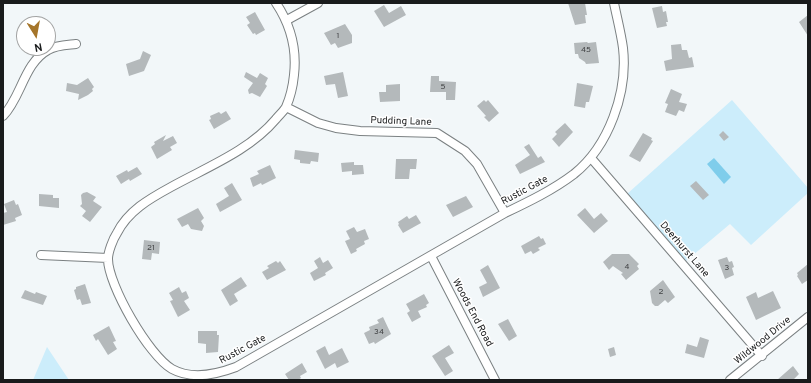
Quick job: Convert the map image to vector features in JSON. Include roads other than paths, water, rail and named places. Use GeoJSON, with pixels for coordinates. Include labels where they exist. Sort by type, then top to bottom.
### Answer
{"type":"FeatureCollection","features":[{"type":"Feature","properties":{"kind":"street"},"geometry":{"type":"LineString","coordinates":[[41,255],[108,258],[116,234],[127,217],[144,202],[252,142],[269,127],[286,107],[293,81],[295,64],[287,20],[276,3]]}},
{"type":"Feature","properties":{"kind":"street"},"geometry":{"type":"LineString","coordinates":[[287,20],[318,3]]}},
{"type":"Feature","properties":{"kind":"street","name":"Rustic Gate"},"geometry":{"type":"LineString","coordinates":[[108,258],[113,282],[122,300],[154,354],[171,369],[184,374],[199,376],[217,374],[236,367],[504,213],[556,186],[574,174],[591,158],[609,127],[617,106],[621,83],[623,49],[614,3]]}},
{"type":"Feature","properties":{"kind":"street"},"geometry":{"type":"LineString","coordinates":[[3,116],[34,62],[41,55],[56,47],[76,44]]}},
{"type":"Feature","properties":{"kind":"street","name":"Pudding Lane"},"geometry":{"type":"LineString","coordinates":[[286,107],[318,123],[336,128],[360,131],[437,134],[465,151],[477,164],[504,213]]}},
{"type":"Feature","properties":{"kind":"street","name":"Deerhurst Lane"},"geometry":{"type":"LineString","coordinates":[[591,158],[762,356]]}},
{"type":"Feature","properties":{"kind":"street","name":"Woods End Road"},"geometry":{"type":"LineString","coordinates":[[431,256],[495,380]]}},
{"type":"Feature","properties":{"kind":"street","name":"Wildwood Drive"},"geometry":{"type":"LineString","coordinates":[[730,380],[762,356],[808,317]]}},
{"type":"Feature","properties":{"kind":"water"},"geometry":{"type":"Polygon","coordinates":[[[714,158],[731,177],[724,184],[707,164],[714,158]]]}}]}
